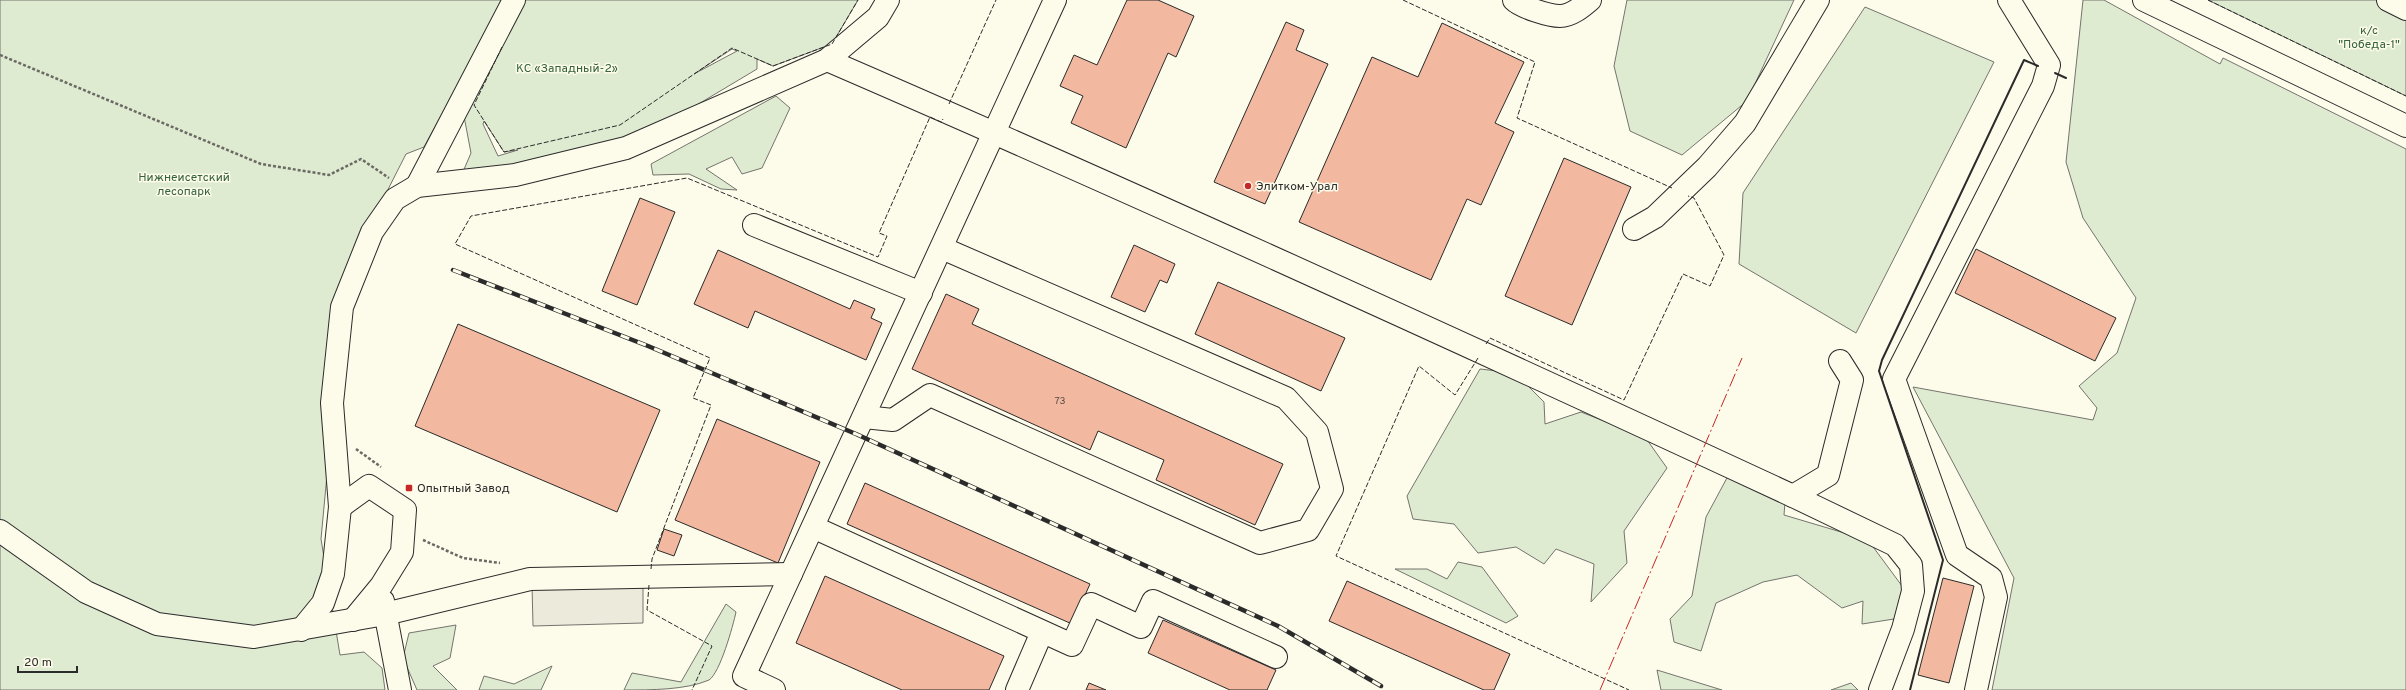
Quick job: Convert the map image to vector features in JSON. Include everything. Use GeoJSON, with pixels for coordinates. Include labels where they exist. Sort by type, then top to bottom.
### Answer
{"type":"FeatureCollection","features":[{"type":"Feature","properties":{"kind":"street"},"geometry":{"type":"LineString","coordinates":[[412,189],[514,0]]}},
{"type":"Feature","properties":{"kind":"street"},"geometry":{"type":"LineString","coordinates":[[301,630],[323,603],[333,574],[340,507],[332,403],[342,307],[372,232],[395,198],[412,189],[515,175],[626,148],[827,60],[878,17],[888,0]]}},
{"type":"Feature","properties":{"kind":"street"},"geometry":{"type":"LineString","coordinates":[[774,690],[744,676],[1055,0]]}},
{"type":"Feature","properties":{"kind":"street"},"geometry":{"type":"LineString","coordinates":[[1514,0],[1520,6],[1560,16],[1580,8],[1590,0]]}},
{"type":"Feature","properties":{"kind":"street"},"geometry":{"type":"LineString","coordinates":[[1634,229],[1655,217],[1707,167],[1744,123],[1818,0]]}},
{"type":"Feature","properties":{"kind":"street"},"geometry":{"type":"LineString","coordinates":[[1976,690],[1996,597],[1990,578],[1957,554],[1894,379],[2043,86],[2049,65],[2009,0]]}},
{"type":"Feature","properties":{"kind":"street"},"geometry":{"type":"LineString","coordinates":[[2144,0],[2406,126]]}},
{"type":"Feature","properties":{"kind":"street"},"geometry":{"type":"LineString","coordinates":[[2388,0],[2406,9]]}},
{"type":"Feature","properties":{"kind":"street"},"geometry":{"type":"LineString","coordinates":[[827,60],[995,133],[1482,352],[1793,496],[1895,545],[1912,566],[1913,591],[1905,622],[1880,690]]}},
{"type":"Feature","properties":{"kind":"street"},"geometry":{"type":"LineString","coordinates":[[754,225],[921,293]]}},
{"type":"Feature","properties":{"kind":"street"},"geometry":{"type":"LineString","coordinates":[[864,417],[893,420],[930,395],[1260,543],[1308,530],[1332,489],[1317,432],[1286,398],[942,248]]}},
{"type":"Feature","properties":{"kind":"street"},"geometry":{"type":"LineString","coordinates":[[1793,496],[1828,474],[1852,380],[1840,361]]}},
{"type":"Feature","properties":{"kind":"street"},"geometry":{"type":"LineString","coordinates":[[340,507],[369,486],[405,510],[402,552],[380,586],[354,620]]}},
{"type":"Feature","properties":{"kind":"street"},"geometry":{"type":"LineString","coordinates":[[813,527],[1072,645],[1091,604],[1141,627],[1153,601],[1276,657]]}},
{"type":"Feature","properties":{"kind":"street"},"geometry":{"type":"LineString","coordinates":[[0,531],[86,592],[157,624],[254,637],[301,630],[385,614],[530,579],[650,578],[791,574]]}},
{"type":"Feature","properties":{"kind":"street"},"geometry":{"type":"LineString","coordinates":[[380,586],[400,690]]}},
{"type":"Feature","properties":{"kind":"street"},"geometry":{"type":"LineString","coordinates":[[1017,690],[1042,632]]}},
{"type":"Feature","properties":{"kind":"path"},"geometry":{"type":"LineString","coordinates":[[0,55],[261,164],[329,175],[361,159],[412,189]]}},
{"type":"Feature","properties":{"kind":"path"},"geometry":{"type":"LineString","coordinates":[[334,433],[384,470]]}},
{"type":"Feature","properties":{"kind":"path"},"geometry":{"type":"LineString","coordinates":[[419,538],[463,558],[508,565]]}},
{"type":"Feature","properties":{"kind":"green space","name":"Нижнеисетский лесопарк"},"geometry":{"type":"Polygon","coordinates":[[[0,0],[504,0],[424,147],[406,154],[346,272],[321,539],[340,655],[364,652],[382,668],[385,690],[0,690],[0,0]]]}},
{"type":"Feature","properties":{"kind":"green space","name":"КС «Западный-2»"},"geometry":{"type":"Polygon","coordinates":[[[525,0],[858,0],[832,44],[773,66],[757,59],[757,69],[650,133],[519,168],[462,174],[471,153],[463,111],[504,43],[525,0]],[[732,49],[694,74],[737,51],[732,49]],[[484,121],[483,124],[498,156],[518,150],[504,152],[484,121]]]}},
{"type":"Feature","properties":{"kind":"green space"},"geometry":{"type":"Polygon","coordinates":[[[1627,0],[1794,0],[1747,101],[1682,155],[1630,131],[1614,66],[1627,0]]]}},
{"type":"Feature","properties":{"kind":"green space"},"geometry":{"type":"Polygon","coordinates":[[[2083,0],[2104,0],[2220,64],[2223,58],[2406,149],[2406,690],[1992,690],[2014,578],[1913,387],[2093,420],[2097,408],[2079,386],[2117,353],[2136,298],[2083,218],[2066,162],[2083,0]]]}},
{"type":"Feature","properties":{"kind":"green space","name":"к/с \"Победа-1\""},"geometry":{"type":"Polygon","coordinates":[[[2208,0],[2406,0],[2406,96],[2208,0]]]}},
{"type":"Feature","properties":{"kind":"green space"},"geometry":{"type":"Polygon","coordinates":[[[1865,7],[1994,62],[1856,333],[1739,264],[1743,193],[1865,7]]]}},
{"type":"Feature","properties":{"kind":"green space"},"geometry":{"type":"Polygon","coordinates":[[[776,96],[790,108],[762,168],[742,174],[732,157],[706,169],[737,190],[721,189],[689,174],[653,175],[651,164],[776,96]]]}},
{"type":"Feature","properties":{"kind":"green space"},"geometry":{"type":"Polygon","coordinates":[[[1480,369],[1515,373],[1544,402],[1545,424],[1581,412],[1645,437],[1667,468],[1624,531],[1627,563],[1591,602],[1594,564],[1556,549],[1544,564],[1516,547],[1478,553],[1454,524],[1413,519],[1407,496],[1480,369]]]}},
{"type":"Feature","properties":{"kind":"green space"},"geometry":{"type":"Polygon","coordinates":[[[1728,476],[1785,502],[1784,515],[1868,540],[1905,590],[1894,619],[1862,624],[1863,601],[1842,608],[1797,575],[1763,582],[1716,603],[1701,651],[1674,642],[1670,619],[1692,596],[1706,517],[1728,476]]]}},
{"type":"Feature","properties":{"kind":"green space"},"geometry":{"type":"Polygon","coordinates":[[[1458,562],[1482,567],[1518,616],[1506,623],[1395,569],[1427,569],[1447,579],[1458,562]]]}},
{"type":"Feature","properties":{"kind":"green space"},"geometry":{"type":"Polygon","coordinates":[[[726,604],[736,612],[722,659],[713,676],[709,680],[679,688],[624,690],[632,673],[681,682],[726,604]]]}},
{"type":"Feature","properties":{"kind":"green space"},"geometry":{"type":"Polygon","coordinates":[[[456,625],[450,658],[433,666],[457,690],[417,690],[403,658],[409,633],[456,625]]]}},
{"type":"Feature","properties":{"kind":"green space"},"geometry":{"type":"Polygon","coordinates":[[[552,666],[541,690],[479,690],[484,676],[514,684],[552,666]]]}},
{"type":"Feature","properties":{"kind":"green space"},"geometry":{"type":"Polygon","coordinates":[[[1657,670],[1722,690],[1661,690],[1657,670]]]}},
{"type":"Feature","properties":{"kind":"green space"},"geometry":{"type":"Polygon","coordinates":[[[1851,683],[1858,690],[1831,690],[1851,683]]]}},
{"type":"Feature","properties":{"kind":"shaded area"},"geometry":{"type":"Polygon","coordinates":[[[643,582],[643,623],[533,626],[532,585],[643,582]]]}},
{"type":"Feature","properties":{"kind":"building"},"geometry":{"type":"Polygon","coordinates":[[[1127,0],[1158,0],[1194,16],[1176,57],[1168,53],[1126,148],[1071,123],[1083,96],[1060,86],[1074,55],[1097,65],[1127,0]]]}},
{"type":"Feature","properties":{"kind":"building"},"geometry":{"type":"Polygon","coordinates":[[[1286,22],[1304,30],[1296,50],[1328,64],[1265,204],[1214,182],[1286,22]]]}},
{"type":"Feature","properties":{"kind":"building"},"geometry":{"type":"Polygon","coordinates":[[[1442,23],[1524,62],[1495,123],[1514,132],[1481,205],[1467,199],[1431,280],[1299,222],[1372,57],[1418,77],[1442,23]]]}},
{"type":"Feature","properties":{"kind":"building"},"geometry":{"type":"Polygon","coordinates":[[[1564,158],[1631,187],[1572,325],[1505,296],[1564,158]]]}},
{"type":"Feature","properties":{"kind":"building"},"geometry":{"type":"Polygon","coordinates":[[[640,198],[675,212],[637,305],[602,291],[640,198]]]}},
{"type":"Feature","properties":{"kind":"building"},"geometry":{"type":"Polygon","coordinates":[[[1134,245],[1175,264],[1167,283],[1160,280],[1145,312],[1111,297],[1134,245]]]}},
{"type":"Feature","properties":{"kind":"building"},"geometry":{"type":"Polygon","coordinates":[[[1976,249],[2116,318],[2095,361],[1955,293],[1976,249]]]}},
{"type":"Feature","properties":{"kind":"building"},"geometry":{"type":"Polygon","coordinates":[[[718,250],[850,309],[854,300],[875,309],[871,318],[882,323],[866,360],[755,311],[748,328],[694,304],[718,250]]]}},
{"type":"Feature","properties":{"kind":"building"},"geometry":{"type":"Polygon","coordinates":[[[1218,282],[1345,338],[1321,391],[1195,334],[1218,282]]]}},
{"type":"Feature","properties":{"kind":"building"},"geometry":{"type":"Polygon","coordinates":[[[946,294],[979,309],[972,324],[1283,464],[1255,525],[1156,480],[1164,460],[1098,431],[1090,450],[912,369],[946,294]]]}},
{"type":"Feature","properties":{"kind":"building"},"geometry":{"type":"Polygon","coordinates":[[[458,324],[660,410],[617,512],[415,426],[458,324]]]}},
{"type":"Feature","properties":{"kind":"building"},"geometry":{"type":"Polygon","coordinates":[[[717,419],[820,462],[778,563],[675,520],[717,419]]]}},
{"type":"Feature","properties":{"kind":"building"},"geometry":{"type":"Polygon","coordinates":[[[865,483],[1090,584],[1072,624],[847,524],[865,483]]]}},
{"type":"Feature","properties":{"kind":"building"},"geometry":{"type":"Polygon","coordinates":[[[664,529],[682,535],[674,556],[657,550],[664,529]]]}},
{"type":"Feature","properties":{"kind":"building"},"geometry":{"type":"Polygon","coordinates":[[[825,576],[1004,656],[989,690],[902,690],[796,643],[825,576]]]}},
{"type":"Feature","properties":{"kind":"building"},"geometry":{"type":"Polygon","coordinates":[[[1943,578],[1974,586],[1949,683],[1918,675],[1943,578]]]}},
{"type":"Feature","properties":{"kind":"building"},"geometry":{"type":"Polygon","coordinates":[[[1347,581],[1510,654],[1494,690],[1484,690],[1329,621],[1347,581]]]}},
{"type":"Feature","properties":{"kind":"building"},"geometry":{"type":"Polygon","coordinates":[[[1163,620],[1276,670],[1267,690],[1230,690],[1148,653],[1163,620]]]}},
{"type":"Feature","properties":{"kind":"building"},"geometry":{"type":"Polygon","coordinates":[[[1089,683],[1106,690],[1086,690],[1089,683]]]}},
{"type":"Feature","properties":{"kind":"railway"},"geometry":{"type":"LineString","coordinates":[[453,270],[648,346],[856,434],[1278,626],[1381,686]]}},
{"type":"Feature","properties":{"kind":"fence"},"geometry":{"type":"LineString","coordinates":[[502,47],[474,105],[504,152],[620,125],[732,48],[773,66],[832,44],[858,0]]}},
{"type":"Feature","properties":{"kind":"fence"},"geometry":{"type":"LineString","coordinates":[[949,104],[996,0]]}},
{"type":"Feature","properties":{"kind":"fence"},"geometry":{"type":"LineString","coordinates":[[1403,0],[1535,62],[1517,118],[1672,188]]}},
{"type":"Feature","properties":{"kind":"fence"},"geometry":{"type":"LineString","coordinates":[[2208,0],[2406,96]]}},
{"type":"Feature","properties":{"kind":"fence"},"geometry":{"type":"LineString","coordinates":[[651,569],[652,559],[711,405],[693,398],[710,358],[455,244],[471,216],[687,178],[878,257],[887,236],[879,233],[930,117],[941,122],[943,119]]}},
{"type":"Feature","properties":{"kind":"fence"},"geometry":{"type":"LineString","coordinates":[[1486,344],[1490,338],[1624,400],[1683,274],[1710,286],[1724,255],[1694,198],[1688,196]]}},
{"type":"Feature","properties":{"kind":"fence"},"geometry":{"type":"LineString","coordinates":[[1478,358],[1455,395],[1419,366],[1336,556],[1629,690]]}},
{"type":"Feature","properties":{"kind":"fence"},"geometry":{"type":"LineString","coordinates":[[649,585],[647,610],[712,646],[692,690]]}},
{"type":"Feature","properties":{"kind":"wall"},"geometry":{"type":"LineString","coordinates":[[1910,690],[1943,560],[1879,371],[1882,360],[2024,60],[2038,66]]}},
{"type":"Feature","properties":{"kind":"wall"},"geometry":{"type":"LineString","coordinates":[[2055,73],[2066,78]]}},
{"type":"Feature","properties":{"kind":"power"},"geometry":{"type":"LineString","coordinates":[[1600,690],[1742,358]]}},
{"type":"Feature","properties":{"kind":"place","name":"Элитком-Урал"},"geometry":{"type":"Point","coordinates":[1248,186]}},
{"type":"Feature","properties":{"kind":"place","name":"Опытный Завод"},"geometry":{"type":"Point","coordinates":[409,488]}}]}
